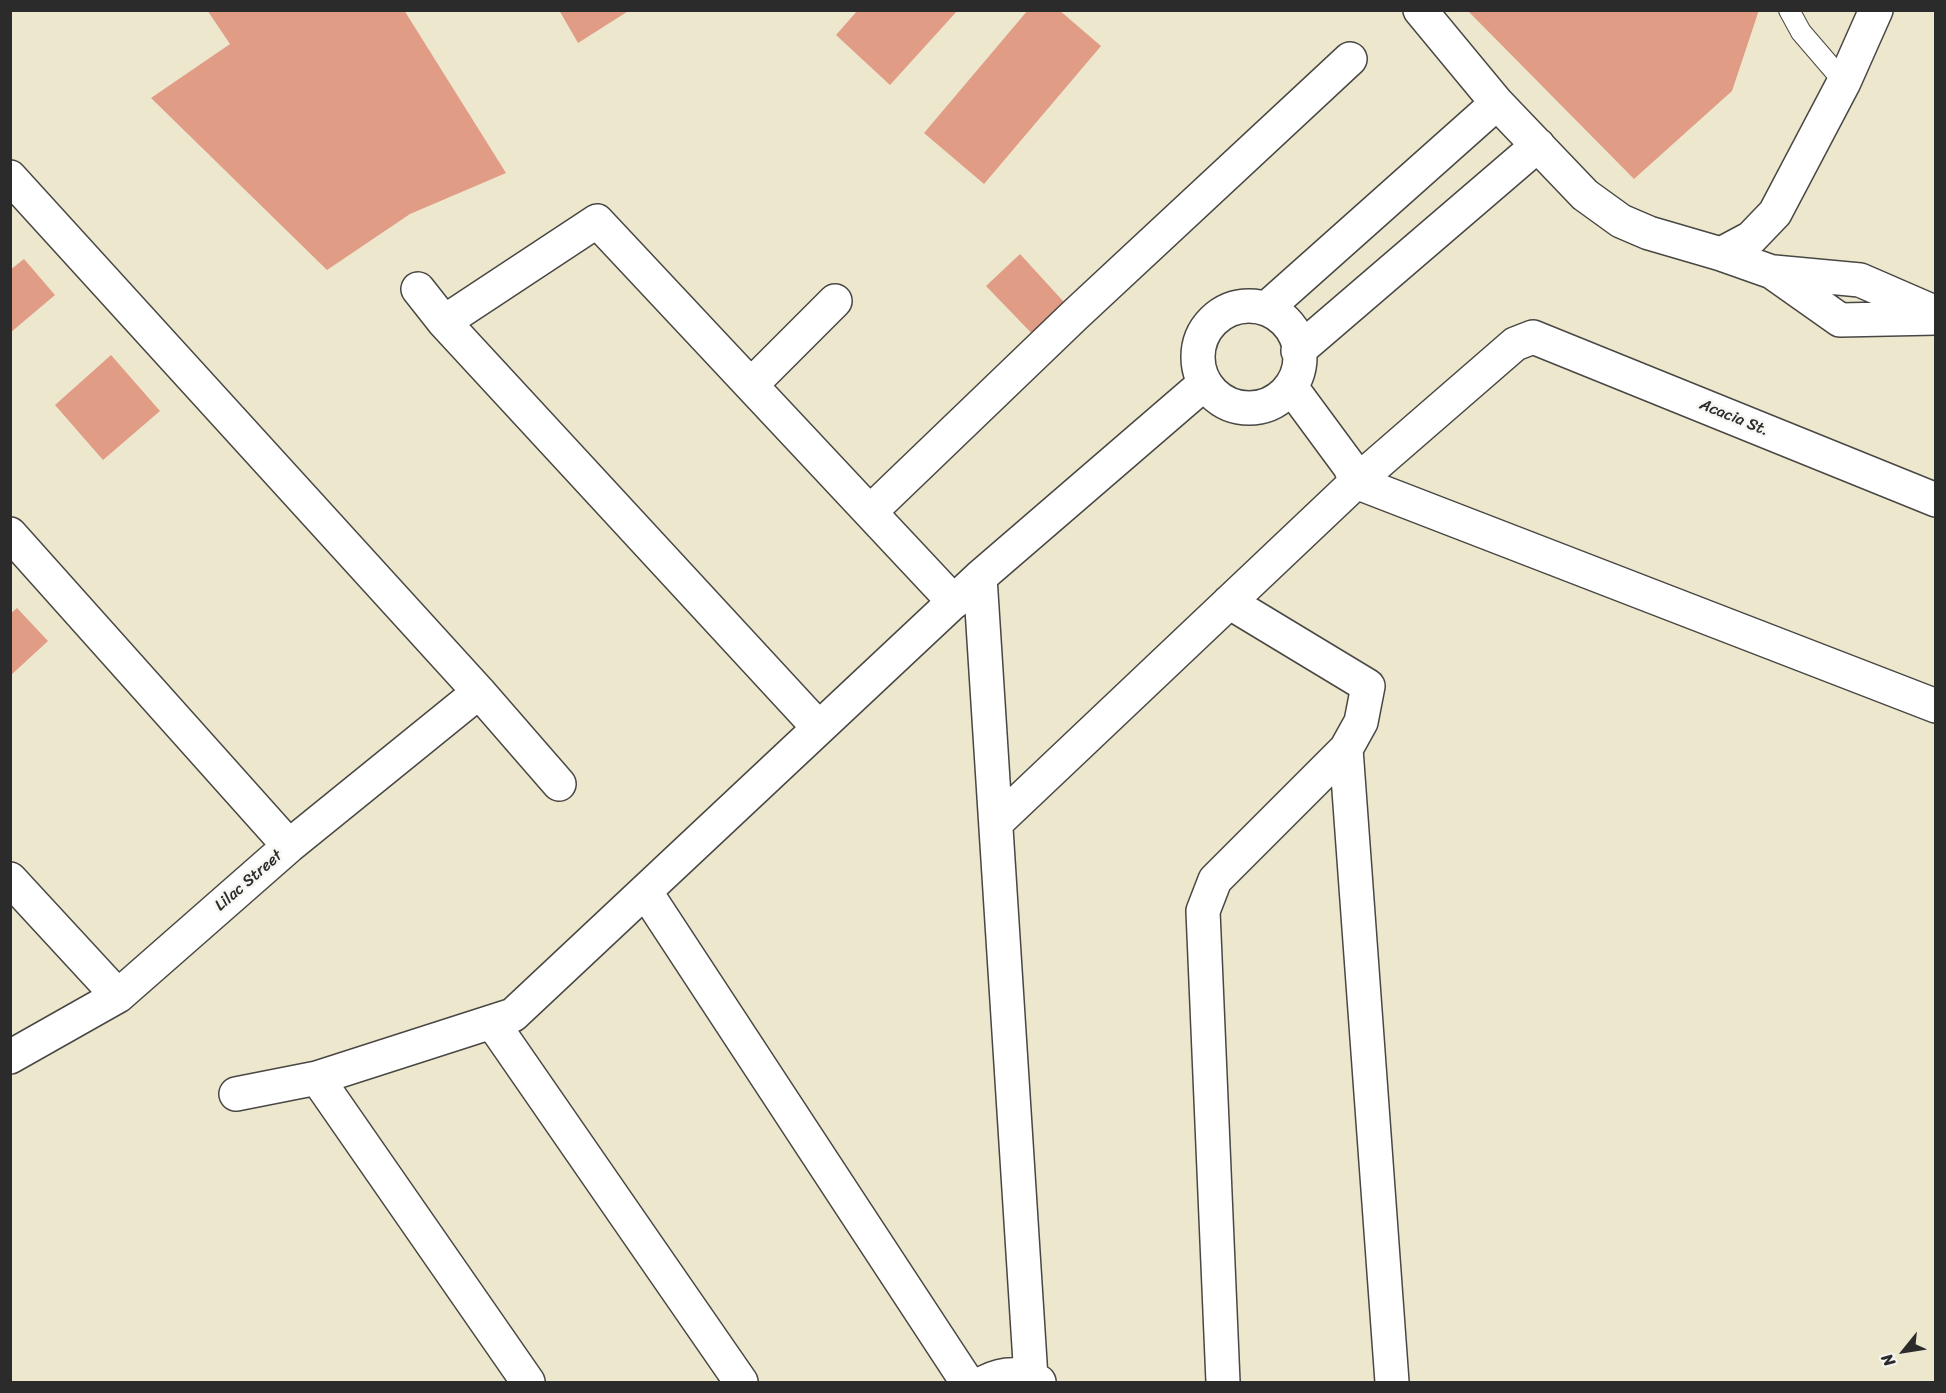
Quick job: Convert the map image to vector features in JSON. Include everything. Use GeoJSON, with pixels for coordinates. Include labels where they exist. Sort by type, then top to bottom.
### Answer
{"type":"FeatureCollection","features":[{"type":"Feature","properties":{"kind":"street"},"geometry":{"type":"LineString","coordinates":[[1420,10],[1497,103],[1585,195],[1621,221],[1649,233],[1772,272],[1860,280],[1935,313]]}},
{"type":"Feature","properties":{"kind":"street"},"geometry":{"type":"LineString","coordinates":[[1721,254],[1751,238],[1775,213],[1844,82],[1876,10]]}},
{"type":"Feature","properties":{"kind":"street"},"geometry":{"type":"LineString","coordinates":[[870,513],[1084,307],[1350,59]]}},
{"type":"Feature","properties":{"kind":"street"},"geometry":{"type":"LineString","coordinates":[[1268,307],[1497,103]]}},
{"type":"Feature","properties":{"kind":"street"},"geometry":{"type":"LineString","coordinates":[[1298,351],[1538,145]]}},
{"type":"Feature","properties":{"kind":"street"},"geometry":{"type":"LineString","coordinates":[[10,177],[479,692],[559,784]]}},
{"type":"Feature","properties":{"kind":"street"},"geometry":{"type":"LineString","coordinates":[[444,322],[597,221],[954,602]]}},
{"type":"Feature","properties":{"kind":"street"},"geometry":{"type":"LineString","coordinates":[[1772,272],[1840,320],[1935,318]]}},
{"type":"Feature","properties":{"kind":"street"},"geometry":{"type":"LineString","coordinates":[[418,289],[444,322],[819,728]]}},
{"type":"Feature","properties":{"kind":"street"},"geometry":{"type":"LineString","coordinates":[[751,385],[835,301]]}},
{"type":"Feature","properties":{"kind":"street"},"geometry":{"type":"LineString","coordinates":[[1239,307],[1268,307],[1287,321],[1296,336],[1298,351],[1298,371],[1291,387],[1278,399],[1262,406],[1245,408],[1229,404],[1215,395],[1205,383],[1199,368],[1198,351],[1203,335],[1211,322],[1224,312],[1239,307]]}},
{"type":"Feature","properties":{"kind":"street","name":"Acacia St."},"geometry":{"type":"LineString","coordinates":[[1356,482],[1515,344],[1533,337],[1935,500]]}},
{"type":"Feature","properties":{"kind":"street"},"geometry":{"type":"LineString","coordinates":[[236,1094],[317,1078],[513,1015],[980,577],[1205,383]]}},
{"type":"Feature","properties":{"kind":"street"},"geometry":{"type":"LineString","coordinates":[[1291,387],[1350,467],[1356,482],[1935,706]]}},
{"type":"Feature","properties":{"kind":"street"},"geometry":{"type":"LineString","coordinates":[[996,823],[1356,482]]}},
{"type":"Feature","properties":{"kind":"street"},"geometry":{"type":"LineString","coordinates":[[10,534],[289,846]]}},
{"type":"Feature","properties":{"kind":"street"},"geometry":{"type":"LineString","coordinates":[[980,577],[1035,1380],[1016,1374],[1000,1376],[985,1383]]}},
{"type":"Feature","properties":{"kind":"street"},"geometry":{"type":"LineString","coordinates":[[1223,1383],[1203,911],[1215,880],[1346,749],[1361,722],[1368,686],[1229,602]]}},
{"type":"Feature","properties":{"kind":"street","name":"Lilac Street"},"geometry":{"type":"LineString","coordinates":[[10,1057],[118,996],[289,846],[479,692]]}},
{"type":"Feature","properties":{"kind":"street"},"geometry":{"type":"LineString","coordinates":[[1346,749],[1392,1383]]}},
{"type":"Feature","properties":{"kind":"street"},"geometry":{"type":"LineString","coordinates":[[10,879],[118,996]]}},
{"type":"Feature","properties":{"kind":"street"},"geometry":{"type":"LineString","coordinates":[[645,891],[967,1383]]}},
{"type":"Feature","properties":{"kind":"street"},"geometry":{"type":"LineString","coordinates":[[492,1022],[741,1383]]}},
{"type":"Feature","properties":{"kind":"street"},"geometry":{"type":"LineString","coordinates":[[317,1078],[528,1383]]}},
{"type":"Feature","properties":{"kind":"lane"},"geometry":{"type":"LineString","coordinates":[[1789,10],[1801,32],[1844,82]]}},
{"type":"Feature","properties":{"kind":"building"},"geometry":{"type":"Polygon","coordinates":[[[207,10],[404,10],[506,173],[410,214],[327,270],[151,98],[230,44],[207,10]]]}},
{"type":"Feature","properties":{"kind":"building"},"geometry":{"type":"Polygon","coordinates":[[[559,10],[630,10],[578,43],[559,10]]]}},
{"type":"Feature","properties":{"kind":"building"},"geometry":{"type":"Polygon","coordinates":[[[858,10],[958,10],[890,85],[836,35],[858,10]]]}},
{"type":"Feature","properties":{"kind":"building"},"geometry":{"type":"Polygon","coordinates":[[[1028,10],[1059,10],[1101,46],[984,184],[924,133],[1028,10]]]}},
{"type":"Feature","properties":{"kind":"building"},"geometry":{"type":"Polygon","coordinates":[[[1467,10],[1759,10],[1732,91],[1634,179],[1467,10]]]}},
{"type":"Feature","properties":{"kind":"building"},"geometry":{"type":"Polygon","coordinates":[[[1020,254],[1074,313],[1042,344],[986,286],[1020,254]]]}},
{"type":"Feature","properties":{"kind":"building"},"geometry":{"type":"Polygon","coordinates":[[[24,259],[55,295],[10,333],[10,270],[24,259]]]}},
{"type":"Feature","properties":{"kind":"building"},"geometry":{"type":"Polygon","coordinates":[[[111,355],[160,411],[103,460],[55,405],[111,355]]]}},
{"type":"Feature","properties":{"kind":"building"},"geometry":{"type":"Polygon","coordinates":[[[17,608],[48,641],[10,676],[10,614],[17,608]]]}}]}
